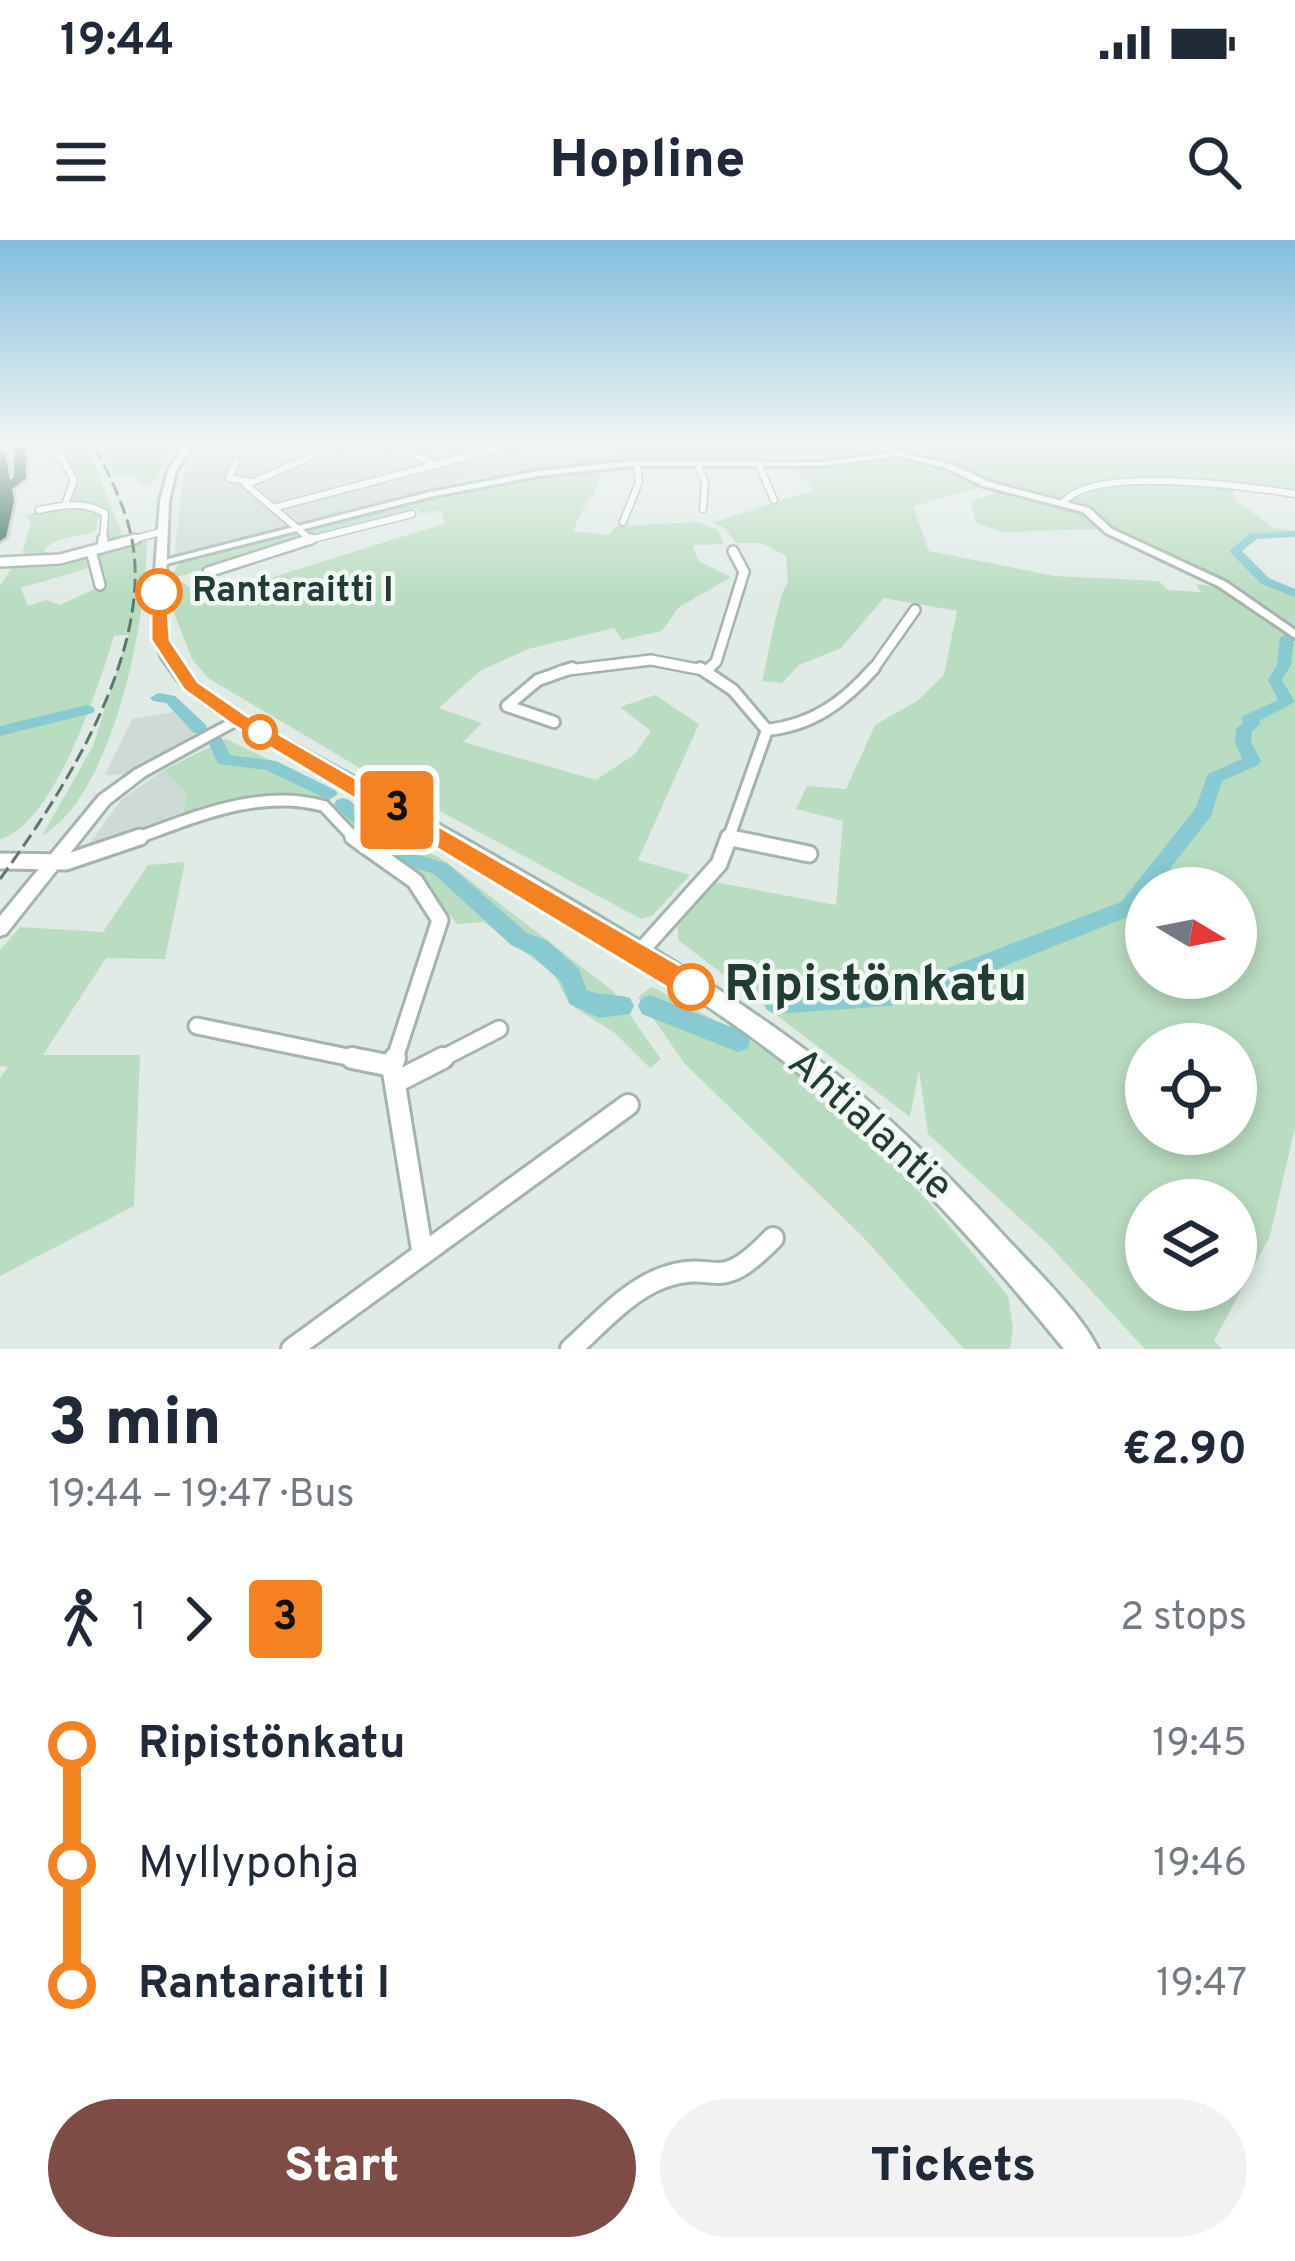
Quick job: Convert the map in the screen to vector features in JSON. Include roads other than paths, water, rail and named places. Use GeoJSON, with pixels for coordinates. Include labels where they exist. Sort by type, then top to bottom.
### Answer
{"type":"FeatureCollection","features":[{"type":"Feature","properties":{"kind":"highway"},"geometry":{"type":"LineString","coordinates":[[0,537],[7,494]]}},
{"type":"Feature","properties":{"kind":"main road","name":"Ahtialantie"},"geometry":{"type":"LineString","coordinates":[[166,494],[160,532],[160,640],[191,686],[238,719],[639,953],[769,1036],[944,1192],[1083,1349]]}},
{"type":"Feature","properties":{"kind":"street"},"geometry":{"type":"LineString","coordinates":[[65,505],[69,494]]}},
{"type":"Feature","properties":{"kind":"street"},"geometry":{"type":"LineString","coordinates":[[254,494],[310,539]]}},
{"type":"Feature","properties":{"kind":"street"},"geometry":{"type":"LineString","coordinates":[[272,508],[322,494]]}},
{"type":"Feature","properties":{"kind":"street"},"geometry":{"type":"LineString","coordinates":[[162,562],[437,494]]}},
{"type":"Feature","properties":{"kind":"street"},"geometry":{"type":"LineString","coordinates":[[623,522],[634,494]]}},
{"type":"Feature","properties":{"kind":"street"},"geometry":{"type":"LineString","coordinates":[[703,509],[704,494]]}},
{"type":"Feature","properties":{"kind":"street"},"geometry":{"type":"LineString","coordinates":[[771,494],[774,500]]}},
{"type":"Feature","properties":{"kind":"street"},"geometry":{"type":"LineString","coordinates":[[1032,494],[1086,510],[1116,535],[1222,584],[1295,634]]}},
{"type":"Feature","properties":{"kind":"street"},"geometry":{"type":"LineString","coordinates":[[1063,503],[1074,494]]}},
{"type":"Feature","properties":{"kind":"street"},"geometry":{"type":"LineString","coordinates":[[39,510],[92,506],[105,513],[96,549],[100,585]]}},
{"type":"Feature","properties":{"kind":"street"},"geometry":{"type":"LineString","coordinates":[[208,572],[310,539],[412,514]]}},
{"type":"Feature","properties":{"kind":"street"},"geometry":{"type":"LineString","coordinates":[[0,562],[60,559],[160,532]]}},
{"type":"Feature","properties":{"kind":"street"},"geometry":{"type":"LineString","coordinates":[[707,670],[716,662],[744,572],[733,551]]}},
{"type":"Feature","properties":{"kind":"street"},"geometry":{"type":"LineString","coordinates":[[767,730],[791,730],[811,723],[881,664],[915,610]]}},
{"type":"Feature","properties":{"kind":"street"},"geometry":{"type":"LineString","coordinates":[[554,722],[507,706],[541,678],[571,667],[656,661],[707,670],[752,707],[767,730]]}},
{"type":"Feature","properties":{"kind":"street"},"geometry":{"type":"LineString","coordinates":[[0,929],[88,817],[124,783],[238,719]]}},
{"type":"Feature","properties":{"kind":"street"},"geometry":{"type":"LineString","coordinates":[[639,953],[719,864],[767,730]]}},
{"type":"Feature","properties":{"kind":"street"},"geometry":{"type":"LineString","coordinates":[[0,861],[54,862],[104,852],[232,806],[262,800],[324,806],[357,841],[415,881],[440,920],[394,1074],[422,1250]]}},
{"type":"Feature","properties":{"kind":"street"},"geometry":{"type":"LineString","coordinates":[[731,838],[809,854]]}},
{"type":"Feature","properties":{"kind":"street"},"geometry":{"type":"LineString","coordinates":[[197,1026],[394,1074],[500,1029]]}},
{"type":"Feature","properties":{"kind":"street"},"geometry":{"type":"LineString","coordinates":[[292,1349],[422,1250],[628,1105]]}},
{"type":"Feature","properties":{"kind":"street"},"geometry":{"type":"LineString","coordinates":[[571,1349],[662,1277],[730,1278],[747,1268],[773,1238]]}},
{"type":"Feature","properties":{"kind":"street"},"geometry":{"type":"LineString","coordinates":[[1051,1349],[1063,1324]]}},
{"type":"Feature","properties":{"kind":"waterway"},"geometry":{"type":"LineString","coordinates":[[1295,534],[1254,536],[1235,551],[1265,581],[1295,593]]}},
{"type":"Feature","properties":{"kind":"waterway"},"geometry":{"type":"LineString","coordinates":[[775,1003],[890,996],[939,982],[1128,908],[1204,811],[1214,778],[1252,761],[1243,742],[1244,729],[1253,724],[1249,719],[1287,702],[1275,680],[1284,665],[1287,638]]}},
{"type":"Feature","properties":{"kind":"waterway"},"geometry":{"type":"LineString","coordinates":[[158,698],[170,699],[200,729]]}},
{"type":"Feature","properties":{"kind":"waterway"},"geometry":{"type":"LineString","coordinates":[[0,731],[87,710]]}},
{"type":"Feature","properties":{"kind":"waterway"},"geometry":{"type":"LineString","coordinates":[[216,742],[224,760],[270,765],[329,794]]}},
{"type":"Feature","properties":{"kind":"waterway"},"geometry":{"type":"LineString","coordinates":[[343,804],[403,857],[441,869],[519,939],[540,948],[571,976],[578,997],[599,1007],[622,1006]]}},
{"type":"Feature","properties":{"kind":"waterway"},"geometry":{"type":"LineString","coordinates":[[650,1006],[738,1041]]}},
{"type":"Feature","properties":{"kind":"railway"},"geometry":{"type":"LineString","coordinates":[[0,879],[73,768],[113,682],[127,638],[134,553],[117,494]]}},
{"type":"Feature","properties":{"kind":"place","name":"Rantaraitti I"},"geometry":{"type":"Point","coordinates":[159,592]}},
{"type":"Feature","properties":{"kind":"place","name":"Ripistönkatu"},"geometry":{"type":"Point","coordinates":[691,987]}}]}
